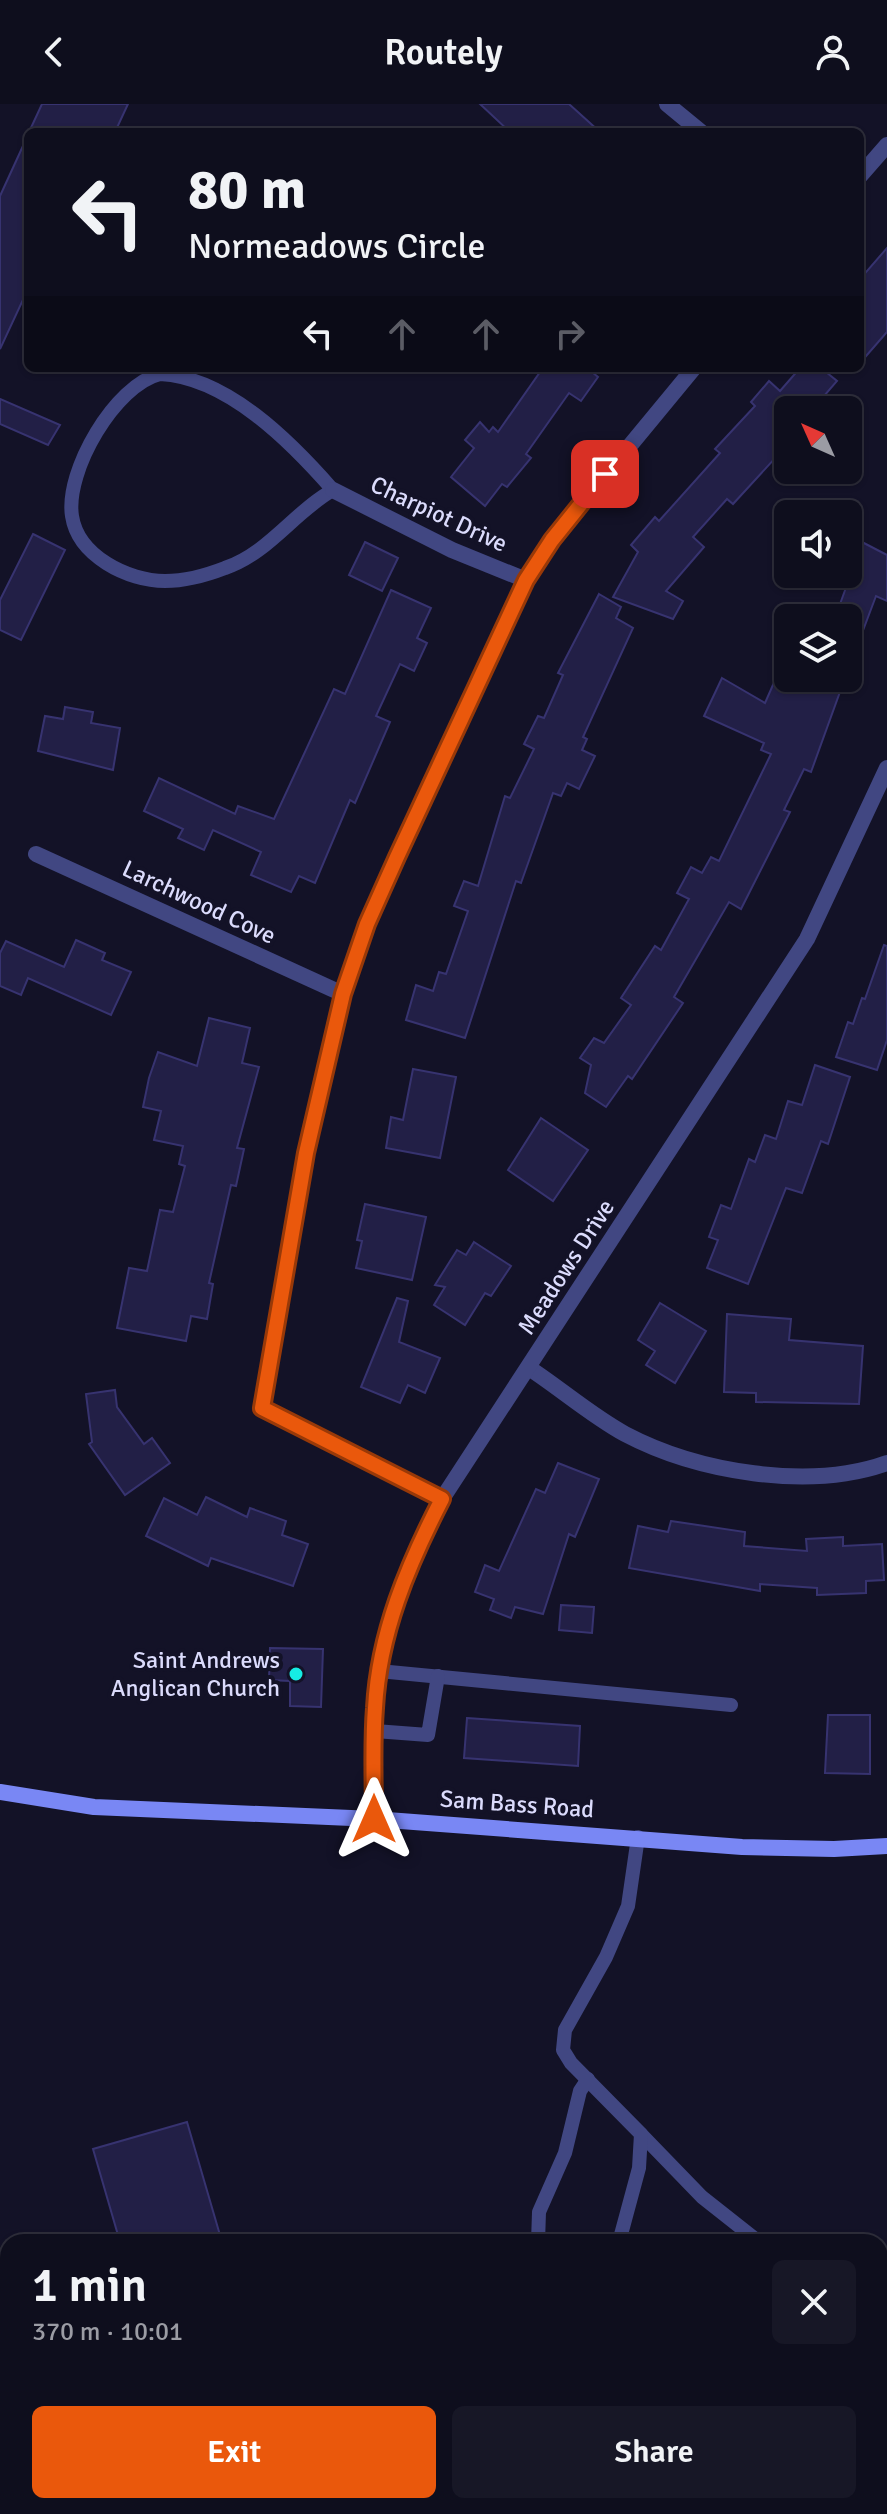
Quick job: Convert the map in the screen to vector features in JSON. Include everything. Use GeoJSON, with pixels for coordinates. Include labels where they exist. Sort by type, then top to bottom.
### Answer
{"type":"FeatureCollection","features":[{"type":"Feature","properties":{"kind":"main road","name":"Sam Bass Road"},"geometry":{"type":"LineString","coordinates":[[0,1792],[94,1807],[374,1819],[742,1847],[834,1849],[887,1846]]}},
{"type":"Feature","properties":{"kind":"street"},"geometry":{"type":"LineString","coordinates":[[667,104],[696,128]]}},
{"type":"Feature","properties":{"kind":"street"},"geometry":{"type":"LineString","coordinates":[[864,171],[887,145]]}},
{"type":"Feature","properties":{"kind":"street"},"geometry":{"type":"LineString","coordinates":[[442,1499],[262,1408],[306,1153],[343,994],[367,924],[526,580],[552,540],[691,372]]}},
{"type":"Feature","properties":{"kind":"street","name":"Charpiot Drive"},"geometry":{"type":"LineString","coordinates":[[333,490],[452,550],[526,580]]}},
{"type":"Feature","properties":{"kind":"street","name":"Meadows Drive"},"geometry":{"type":"LineString","coordinates":[[374,1819],[379,1671],[409,1565],[442,1499],[807,939],[887,768]]}},
{"type":"Feature","properties":{"kind":"street","name":"Larchwood Cove"},"geometry":{"type":"LineString","coordinates":[[36,854],[343,994]]}},
{"type":"Feature","properties":{"kind":"street"},"geometry":{"type":"LineString","coordinates":[[529,1368],[623,1433],[676,1458],[758,1472],[824,1477],[860,1473],[887,1463]]}},
{"type":"Feature","properties":{"kind":"lane"},"geometry":{"type":"LineString","coordinates":[[160,374],[192,379],[223,395],[259,420],[333,490],[317,499],[275,538],[227,568],[167,581],[146,579],[113,567],[93,554],[72,518],[72,498],[85,457],[104,417],[126,391],[145,377],[160,374]]}},
{"type":"Feature","properties":{"kind":"lane"},"geometry":{"type":"LineString","coordinates":[[379,1671],[731,1705]]}},
{"type":"Feature","properties":{"kind":"lane"},"geometry":{"type":"LineString","coordinates":[[375,1731],[428,1735],[438,1676]]}},
{"type":"Feature","properties":{"kind":"lane"},"geometry":{"type":"LineString","coordinates":[[638,1837],[628,1906],[606,1957],[565,2030],[563,2050],[702,2197],[749,2234]]}},
{"type":"Feature","properties":{"kind":"lane"},"geometry":{"type":"LineString","coordinates":[[538,2234],[539,2212],[565,2153],[580,2091],[588,2079]]}},
{"type":"Feature","properties":{"kind":"lane"},"geometry":{"type":"LineString","coordinates":[[621,2234],[639,2168],[641,2134]]}},
{"type":"Feature","properties":{"kind":"building"},"geometry":{"type":"Polygon","coordinates":[[[42,104],[128,104],[117,128],[31,128],[42,104]]]}},
{"type":"Feature","properties":{"kind":"building"},"geometry":{"type":"Polygon","coordinates":[[[480,104],[569,104],[596,128],[506,128],[480,104]]]}},
{"type":"Feature","properties":{"kind":"building"},"geometry":{"type":"Polygon","coordinates":[[[24,144],[24,298],[0,349],[0,196],[24,144]]]}},
{"type":"Feature","properties":{"kind":"building"},"geometry":{"type":"Polygon","coordinates":[[[887,248],[887,332],[864,358],[864,274],[887,248]]]}},
{"type":"Feature","properties":{"kind":"building"},"geometry":{"type":"Polygon","coordinates":[[[540,372],[592,372],[598,377],[581,401],[569,393],[526,454],[531,458],[507,487],[502,484],[485,506],[451,477],[474,448],[465,440],[480,422],[489,432],[493,427],[498,432],[540,372]]]}},
{"type":"Feature","properties":{"kind":"building"},"geometry":{"type":"Polygon","coordinates":[[[797,372],[826,372],[837,381],[824,396],[774,396],[774,459],[733,504],[727,499],[693,537],[704,547],[666,591],[683,601],[673,619],[613,597],[638,552],[631,545],[655,517],[659,521],[720,453],[715,449],[755,406],[751,402],[769,381],[780,391],[797,372]]]}},
{"type":"Feature","properties":{"kind":"building"},"geometry":{"type":"Polygon","coordinates":[[[0,399],[60,425],[48,445],[0,424],[0,399]]]}},
{"type":"Feature","properties":{"kind":"building"},"geometry":{"type":"Polygon","coordinates":[[[33,534],[65,550],[21,640],[0,630],[0,600],[33,534]]]}},
{"type":"Feature","properties":{"kind":"building"},"geometry":{"type":"Polygon","coordinates":[[[365,542],[398,558],[382,591],[349,575],[365,542]]]}},
{"type":"Feature","properties":{"kind":"building"},"geometry":{"type":"Polygon","coordinates":[[[862,542],[887,555],[887,601],[876,596],[862,633],[862,604],[840,604],[846,588],[862,588],[862,542]]]}},
{"type":"Feature","properties":{"kind":"building"},"geometry":{"type":"Polygon","coordinates":[[[391,590],[431,608],[417,638],[427,643],[414,671],[400,664],[376,716],[390,722],[355,803],[350,800],[315,883],[299,876],[291,892],[251,875],[261,852],[213,830],[204,850],[178,838],[183,829],[144,811],[159,778],[235,814],[238,806],[274,819],[334,689],[345,694],[391,590]]]}},
{"type":"Feature","properties":{"kind":"building"},"geometry":{"type":"Polygon","coordinates":[[[599,594],[621,607],[616,618],[633,628],[583,737],[587,739],[582,750],[595,756],[579,789],[567,783],[561,796],[553,793],[521,883],[516,881],[465,1038],[406,1020],[416,985],[433,991],[439,972],[446,974],[468,911],[454,906],[464,881],[478,886],[505,796],[510,798],[534,749],[524,744],[538,716],[544,718],[563,675],[558,673],[599,594]]]}},
{"type":"Feature","properties":{"kind":"building"},"geometry":{"type":"Polygon","coordinates":[[[722,678],[765,703],[774,683],[774,692],[840,692],[811,772],[804,769],[784,810],[790,812],[741,909],[729,902],[674,997],[683,1003],[632,1079],[628,1076],[606,1107],[585,1093],[591,1065],[580,1058],[594,1038],[604,1043],[631,1005],[621,998],[655,946],[661,950],[689,899],[677,893],[691,867],[702,873],[711,857],[719,861],[771,754],[761,750],[764,743],[704,716],[722,678]]]}},
{"type":"Feature","properties":{"kind":"building"},"geometry":{"type":"Polygon","coordinates":[[[65,707],[93,712],[91,723],[120,728],[113,770],[38,751],[45,716],[63,719],[65,707]]]}},
{"type":"Feature","properties":{"kind":"building"},"geometry":{"type":"Polygon","coordinates":[[[76,940],[105,953],[102,960],[131,972],[111,1015],[28,978],[21,995],[0,986],[0,953],[6,941],[64,967],[76,940]]]}},
{"type":"Feature","properties":{"kind":"building"},"geometry":{"type":"Polygon","coordinates":[[[884,945],[887,946],[887,1040],[877,1070],[836,1057],[848,1022],[853,1024],[862,998],[865,999],[884,945]]]}},
{"type":"Feature","properties":{"kind":"building"},"geometry":{"type":"Polygon","coordinates":[[[209,1018],[250,1028],[242,1063],[259,1067],[237,1148],[244,1149],[236,1186],[231,1185],[209,1283],[213,1284],[207,1319],[191,1316],[186,1341],[117,1328],[129,1268],[147,1271],[160,1210],[173,1212],[185,1166],[179,1164],[183,1146],[154,1140],[161,1111],[143,1107],[149,1078],[158,1052],[197,1066],[209,1018]]]}},
{"type":"Feature","properties":{"kind":"building"},"geometry":{"type":"Polygon","coordinates":[[[815,1065],[850,1077],[828,1144],[821,1141],[802,1193],[786,1188],[748,1284],[707,1268],[718,1240],[709,1237],[721,1205],[731,1209],[749,1159],[755,1162],[765,1135],[776,1139],[788,1101],[802,1105],[815,1065]]]}},
{"type":"Feature","properties":{"kind":"building"},"geometry":{"type":"Polygon","coordinates":[[[413,1069],[456,1077],[440,1158],[386,1148],[391,1117],[403,1120],[413,1069]]]}},
{"type":"Feature","properties":{"kind":"building"},"geometry":{"type":"Polygon","coordinates":[[[541,1118],[588,1150],[553,1201],[508,1170],[541,1118]]]}},
{"type":"Feature","properties":{"kind":"building"},"geometry":{"type":"Polygon","coordinates":[[[365,1204],[426,1217],[412,1280],[356,1268],[362,1241],[357,1240],[365,1204]]]}},
{"type":"Feature","properties":{"kind":"building"},"geometry":{"type":"Polygon","coordinates":[[[474,1242],[511,1266],[491,1296],[485,1293],[465,1325],[434,1305],[445,1287],[435,1285],[457,1250],[466,1255],[474,1242]]]}},
{"type":"Feature","properties":{"kind":"building"},"geometry":{"type":"Polygon","coordinates":[[[397,1298],[408,1301],[399,1342],[440,1358],[425,1393],[408,1385],[400,1403],[361,1387],[397,1298]]]}},
{"type":"Feature","properties":{"kind":"building"},"geometry":{"type":"Polygon","coordinates":[[[660,1303],[706,1331],[675,1383],[646,1365],[655,1351],[638,1340],[660,1303]]]}},
{"type":"Feature","properties":{"kind":"building"},"geometry":{"type":"Polygon","coordinates":[[[727,1314],[791,1319],[789,1340],[863,1346],[859,1404],[756,1402],[756,1393],[724,1392],[727,1314]]]}},
{"type":"Feature","properties":{"kind":"building"},"geometry":{"type":"Polygon","coordinates":[[[115,1390],[117,1407],[144,1444],[152,1438],[170,1463],[125,1495],[89,1444],[92,1442],[86,1394],[115,1390]]]}},
{"type":"Feature","properties":{"kind":"building"},"geometry":{"type":"Polygon","coordinates":[[[558,1463],[599,1479],[575,1537],[569,1534],[543,1614],[515,1607],[511,1618],[490,1610],[494,1599],[475,1592],[485,1565],[499,1571],[536,1489],[545,1493],[558,1463]]]}},
{"type":"Feature","properties":{"kind":"building"},"geometry":{"type":"Polygon","coordinates":[[[206,1497],[247,1517],[250,1508],[286,1521],[282,1535],[308,1544],[293,1586],[211,1558],[208,1566],[146,1536],[164,1498],[197,1515],[206,1497]]]}},
{"type":"Feature","properties":{"kind":"building"},"geometry":{"type":"Polygon","coordinates":[[[671,1521],[745,1532],[744,1546],[807,1551],[806,1539],[843,1537],[843,1546],[882,1544],[884,1580],[866,1581],[866,1593],[817,1595],[817,1588],[760,1584],[760,1591],[629,1568],[638,1526],[668,1532],[671,1521]]]}},
{"type":"Feature","properties":{"kind":"building"},"geometry":{"type":"Polygon","coordinates":[[[561,1605],[594,1607],[592,1633],[559,1630],[561,1605]]]}},
{"type":"Feature","properties":{"kind":"building","name":"Saint Andrews Anglican Church"},"geometry":{"type":"Polygon","coordinates":[[[270,1648],[323,1649],[321,1707],[290,1706],[290,1681],[269,1680],[270,1648]]]}},
{"type":"Feature","properties":{"kind":"building"},"geometry":{"type":"Polygon","coordinates":[[[828,1715],[870,1715],[870,1774],[825,1773],[828,1715]]]}},
{"type":"Feature","properties":{"kind":"building"},"geometry":{"type":"Polygon","coordinates":[[[467,1718],[580,1726],[578,1766],[464,1758],[467,1718]]]}},
{"type":"Feature","properties":{"kind":"building"},"geometry":{"type":"Polygon","coordinates":[[[187,2122],[220,2234],[118,2234],[93,2149],[187,2122]]]}},
{"type":"Feature","properties":{"kind":"place","name":"Saint Andrews Anglican Church"},"geometry":{"type":"Point","coordinates":[296,1674]}},
{"type":"Feature","properties":{"kind":"route"},"geometry":{"type":"LineString","coordinates":[[374,1819],[375,1707],[381,1659],[409,1565],[442,1499],[262,1408],[306,1153],[343,994],[367,924],[526,580],[552,540],[605,474]]}}]}
